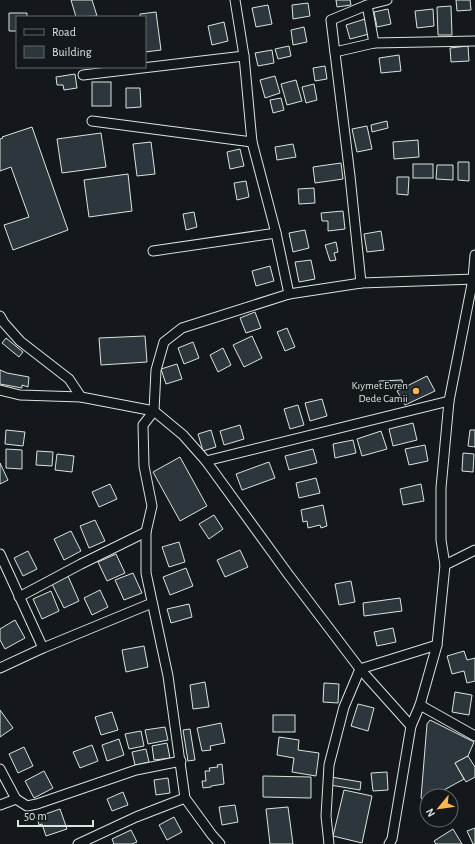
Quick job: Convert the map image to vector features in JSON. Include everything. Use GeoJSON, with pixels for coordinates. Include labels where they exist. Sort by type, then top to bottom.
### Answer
{"type":"FeatureCollection","features":[{"type":"Feature","properties":{"kind":"street"},"geometry":{"type":"LineString","coordinates":[[235,0],[244,56],[252,142],[276,233],[289,294]]}},
{"type":"Feature","properties":{"kind":"street"},"geometry":{"type":"LineString","coordinates":[[361,283],[331,20],[367,5],[387,0]]}},
{"type":"Feature","properties":{"kind":"street"},"geometry":{"type":"LineString","coordinates":[[367,5],[374,43]]}},
{"type":"Feature","properties":{"kind":"street"},"geometry":{"type":"LineString","coordinates":[[335,52],[374,43],[475,41]]}},
{"type":"Feature","properties":{"kind":"street"},"geometry":{"type":"LineString","coordinates":[[146,68],[244,56]]}},
{"type":"Feature","properties":{"kind":"street"},"geometry":{"type":"LineString","coordinates":[[83,75],[142,68]]}},
{"type":"Feature","properties":{"kind":"street"},"geometry":{"type":"LineString","coordinates":[[92,121],[252,142]]}},
{"type":"Feature","properties":{"kind":"street"},"geometry":{"type":"LineString","coordinates":[[153,251],[276,233]]}},
{"type":"Feature","properties":{"kind":"street"},"geometry":{"type":"LineString","coordinates":[[389,844],[392,839],[411,726],[420,705],[437,645],[445,565],[441,540],[440,488],[449,401],[474,279],[475,255]]}},
{"type":"Feature","properties":{"kind":"street"},"geometry":{"type":"LineString","coordinates":[[220,844],[185,798],[168,676],[146,573],[146,532],[152,506],[144,466],[143,425],[154,411],[156,370],[164,342],[182,328],[289,294],[361,283],[474,279]]}},
{"type":"Feature","properties":{"kind":"street"},"geometry":{"type":"LineString","coordinates":[[0,316],[4,323],[20,341],[69,379],[81,397]]}},
{"type":"Feature","properties":{"kind":"street"},"geometry":{"type":"LineString","coordinates":[[0,390],[20,395],[81,397],[154,411],[183,435],[206,461],[288,574],[360,669],[411,726]]}},
{"type":"Feature","properties":{"kind":"street"},"geometry":{"type":"LineString","coordinates":[[206,461],[449,401]]}},
{"type":"Feature","properties":{"kind":"street"},"geometry":{"type":"LineString","coordinates":[[19,597],[80,564],[146,532]]}},
{"type":"Feature","properties":{"kind":"street"},"geometry":{"type":"LineString","coordinates":[[445,565],[475,550]]}},
{"type":"Feature","properties":{"kind":"street"},"geometry":{"type":"LineString","coordinates":[[0,554],[42,648]]}},
{"type":"Feature","properties":{"kind":"street"},"geometry":{"type":"LineString","coordinates":[[0,668],[42,648],[152,603]]}},
{"type":"Feature","properties":{"kind":"street"},"geometry":{"type":"LineString","coordinates":[[329,844],[326,816],[329,766],[344,707],[360,669],[437,645]]}},
{"type":"Feature","properties":{"kind":"street"},"geometry":{"type":"LineString","coordinates":[[420,705],[475,736]]}},
{"type":"Feature","properties":{"kind":"street"},"geometry":{"type":"LineString","coordinates":[[0,769],[16,799],[27,806],[37,804],[136,770],[181,761]]}},
{"type":"Feature","properties":{"kind":"street"},"geometry":{"type":"LineString","coordinates":[[78,844],[136,817],[185,798]]}},
{"type":"Feature","properties":{"kind":"street"},"geometry":{"type":"LineString","coordinates":[[0,805],[16,799]]}},
{"type":"Feature","properties":{"kind":"building"},"geometry":{"type":"Polygon","coordinates":[[[71,0],[92,0],[97,16],[76,16],[71,0]]]}},
{"type":"Feature","properties":{"kind":"building"},"geometry":{"type":"Polygon","coordinates":[[[336,0],[350,0],[351,5],[337,7],[336,0]]]}},
{"type":"Feature","properties":{"kind":"building"},"geometry":{"type":"Polygon","coordinates":[[[456,0],[470,0],[471,10],[457,11],[456,0]]]}},
{"type":"Feature","properties":{"kind":"building"},"geometry":{"type":"Polygon","coordinates":[[[308,3],[310,16],[293,19],[292,5],[308,3]]]}},
{"type":"Feature","properties":{"kind":"building"},"geometry":{"type":"Polygon","coordinates":[[[268,5],[272,24],[256,27],[252,8],[268,5]]]}},
{"type":"Feature","properties":{"kind":"building"},"geometry":{"type":"Polygon","coordinates":[[[451,6],[452,35],[438,35],[437,7],[451,6]]]}},
{"type":"Feature","properties":{"kind":"building"},"geometry":{"type":"Polygon","coordinates":[[[388,9],[391,24],[377,27],[374,12],[388,9]]]}},
{"type":"Feature","properties":{"kind":"building"},"geometry":{"type":"Polygon","coordinates":[[[433,9],[434,26],[417,28],[415,11],[433,9]]]}},
{"type":"Feature","properties":{"kind":"building"},"geometry":{"type":"Polygon","coordinates":[[[156,12],[161,50],[146,52],[146,16],[140,16],[140,14],[156,12]]]}},
{"type":"Feature","properties":{"kind":"building"},"geometry":{"type":"Polygon","coordinates":[[[9,13],[27,13],[27,16],[16,16],[16,31],[9,31],[9,13]]]}},
{"type":"Feature","properties":{"kind":"building"},"geometry":{"type":"Polygon","coordinates":[[[365,19],[369,34],[350,39],[346,25],[365,19]]]}},
{"type":"Feature","properties":{"kind":"building"},"geometry":{"type":"Polygon","coordinates":[[[224,22],[228,41],[212,45],[208,26],[224,22]]]}},
{"type":"Feature","properties":{"kind":"building"},"geometry":{"type":"Polygon","coordinates":[[[304,27],[307,42],[293,45],[291,30],[304,27]]]}},
{"type":"Feature","properties":{"kind":"building"},"geometry":{"type":"Polygon","coordinates":[[[289,46],[291,56],[278,59],[275,49],[289,46]]]}},
{"type":"Feature","properties":{"kind":"building"},"geometry":{"type":"Polygon","coordinates":[[[468,46],[469,61],[451,62],[450,48],[468,46]]]}},
{"type":"Feature","properties":{"kind":"building"},"geometry":{"type":"Polygon","coordinates":[[[272,50],[274,63],[258,66],[255,53],[272,50]]]}},
{"type":"Feature","properties":{"kind":"building"},"geometry":{"type":"Polygon","coordinates":[[[399,55],[401,71],[381,73],[379,58],[399,55]]]}},
{"type":"Feature","properties":{"kind":"building"},"geometry":{"type":"Polygon","coordinates":[[[325,66],[327,79],[315,81],[313,68],[325,66]]]}},
{"type":"Feature","properties":{"kind":"building"},"geometry":{"type":"Polygon","coordinates":[[[75,74],[77,88],[64,90],[63,85],[57,85],[56,77],[75,74]]]}},
{"type":"Feature","properties":{"kind":"building"},"geometry":{"type":"Polygon","coordinates":[[[275,76],[280,93],[265,98],[260,80],[275,76]]]}},
{"type":"Feature","properties":{"kind":"building"},"geometry":{"type":"Polygon","coordinates":[[[296,80],[302,101],[287,105],[281,84],[296,80]]]}},
{"type":"Feature","properties":{"kind":"building"},"geometry":{"type":"Polygon","coordinates":[[[92,82],[111,82],[111,106],[92,106],[92,82]]]}},
{"type":"Feature","properties":{"kind":"building"},"geometry":{"type":"Polygon","coordinates":[[[314,84],[317,100],[306,103],[302,87],[314,84]]]}},
{"type":"Feature","properties":{"kind":"building"},"geometry":{"type":"Polygon","coordinates":[[[126,88],[140,88],[141,107],[126,108],[126,88]]]}},
{"type":"Feature","properties":{"kind":"building"},"geometry":{"type":"Polygon","coordinates":[[[281,98],[284,110],[273,113],[270,100],[281,98]]]}},
{"type":"Feature","properties":{"kind":"building"},"geometry":{"type":"Polygon","coordinates":[[[387,121],[388,128],[372,132],[371,125],[387,121]]]}},
{"type":"Feature","properties":{"kind":"building"},"geometry":{"type":"Polygon","coordinates":[[[367,126],[372,149],[357,152],[352,129],[367,126]]]}},
{"type":"Feature","properties":{"kind":"building"},"geometry":{"type":"Polygon","coordinates":[[[32,127],[68,230],[13,250],[4,225],[29,217],[11,167],[0,171],[0,139],[32,127]]]}},
{"type":"Feature","properties":{"kind":"building"},"geometry":{"type":"Polygon","coordinates":[[[101,133],[106,167],[62,173],[57,139],[101,133]]]}},
{"type":"Feature","properties":{"kind":"building"},"geometry":{"type":"Polygon","coordinates":[[[418,140],[419,157],[394,159],[393,142],[418,140]]]}},
{"type":"Feature","properties":{"kind":"building"},"geometry":{"type":"Polygon","coordinates":[[[151,142],[155,174],[137,176],[133,144],[151,142]]]}},
{"type":"Feature","properties":{"kind":"building"},"geometry":{"type":"Polygon","coordinates":[[[293,144],[296,157],[277,160],[275,147],[293,144]]]}},
{"type":"Feature","properties":{"kind":"building"},"geometry":{"type":"Polygon","coordinates":[[[240,149],[244,166],[230,169],[227,152],[240,149]]]}},
{"type":"Feature","properties":{"kind":"building"},"geometry":{"type":"Polygon","coordinates":[[[458,162],[469,162],[469,181],[458,180],[458,162]]]}},
{"type":"Feature","properties":{"kind":"building"},"geometry":{"type":"Polygon","coordinates":[[[341,163],[343,179],[315,183],[313,167],[341,163]]]}},
{"type":"Feature","properties":{"kind":"building"},"geometry":{"type":"Polygon","coordinates":[[[413,164],[433,164],[433,178],[413,178],[413,164]]]}},
{"type":"Feature","properties":{"kind":"building"},"geometry":{"type":"Polygon","coordinates":[[[437,165],[453,165],[453,180],[436,179],[437,165]]]}},
{"type":"Feature","properties":{"kind":"building"},"geometry":{"type":"Polygon","coordinates":[[[128,174],[132,211],[89,217],[84,180],[128,174]]]}},
{"type":"Feature","properties":{"kind":"building"},"geometry":{"type":"Polygon","coordinates":[[[397,177],[409,177],[408,195],[397,194],[397,177]]]}},
{"type":"Feature","properties":{"kind":"building"},"geometry":{"type":"Polygon","coordinates":[[[246,181],[249,197],[237,200],[234,183],[246,181]]]}},
{"type":"Feature","properties":{"kind":"building"},"geometry":{"type":"Polygon","coordinates":[[[314,188],[315,203],[299,204],[298,189],[314,188]]]}},
{"type":"Feature","properties":{"kind":"building"},"geometry":{"type":"Polygon","coordinates":[[[343,211],[345,229],[328,231],[328,221],[322,221],[321,213],[343,211]]]}},
{"type":"Feature","properties":{"kind":"building"},"geometry":{"type":"Polygon","coordinates":[[[194,212],[197,227],[186,230],[183,214],[194,212]]]}},
{"type":"Feature","properties":{"kind":"building"},"geometry":{"type":"Polygon","coordinates":[[[305,230],[309,248],[293,252],[289,233],[305,230]]]}},
{"type":"Feature","properties":{"kind":"building"},"geometry":{"type":"Polygon","coordinates":[[[381,231],[384,250],[367,252],[364,234],[381,231]]]}},
{"type":"Feature","properties":{"kind":"building"},"geometry":{"type":"Polygon","coordinates":[[[336,242],[338,252],[334,253],[336,260],[330,261],[325,245],[336,242]]]}},
{"type":"Feature","properties":{"kind":"building"},"geometry":{"type":"Polygon","coordinates":[[[311,260],[315,279],[299,282],[295,262],[311,260]]]}},
{"type":"Feature","properties":{"kind":"building"},"geometry":{"type":"Polygon","coordinates":[[[270,266],[274,281],[256,286],[252,271],[270,266]]]}},
{"type":"Feature","properties":{"kind":"building"},"geometry":{"type":"Polygon","coordinates":[[[255,312],[261,328],[246,333],[240,318],[255,312]]]}},
{"type":"Feature","properties":{"kind":"building"},"geometry":{"type":"Polygon","coordinates":[[[287,328],[295,347],[285,351],[277,332],[287,328]]]}},
{"type":"Feature","properties":{"kind":"building"},"geometry":{"type":"Polygon","coordinates":[[[145,336],[147,362],[101,365],[99,338],[145,336]]]}},
{"type":"Feature","properties":{"kind":"building"},"geometry":{"type":"Polygon","coordinates":[[[252,336],[262,358],[244,367],[233,345],[252,336]]]}},
{"type":"Feature","properties":{"kind":"building"},"geometry":{"type":"Polygon","coordinates":[[[6,338],[23,352],[19,357],[2,343],[6,338]]]}},
{"type":"Feature","properties":{"kind":"building"},"geometry":{"type":"Polygon","coordinates":[[[193,342],[199,358],[184,364],[178,348],[193,342]]]}},
{"type":"Feature","properties":{"kind":"building"},"geometry":{"type":"Polygon","coordinates":[[[223,348],[231,365],[218,372],[210,355],[223,348]]]}},
{"type":"Feature","properties":{"kind":"building"},"geometry":{"type":"Polygon","coordinates":[[[177,364],[182,379],[166,384],[161,369],[177,364]]]}},
{"type":"Feature","properties":{"kind":"building"},"geometry":{"type":"Polygon","coordinates":[[[0,370],[7,373],[29,377],[28,387],[22,385],[22,388],[0,384],[0,370]]]}},
{"type":"Feature","properties":{"kind":"building","name":"Kıymet Evren Dede Camii"},"geometry":{"type":"Polygon","coordinates":[[[427,376],[435,391],[405,405],[397,391],[427,376]]]}},
{"type":"Feature","properties":{"kind":"building"},"geometry":{"type":"Polygon","coordinates":[[[402,380],[403,386],[380,388],[379,381],[402,380]]]}},
{"type":"Feature","properties":{"kind":"building"},"geometry":{"type":"Polygon","coordinates":[[[322,399],[327,416],[310,421],[305,403],[322,399]]]}},
{"type":"Feature","properties":{"kind":"building"},"geometry":{"type":"Polygon","coordinates":[[[298,405],[304,425],[290,429],[284,409],[298,405]]]}},
{"type":"Feature","properties":{"kind":"building"},"geometry":{"type":"Polygon","coordinates":[[[413,423],[417,440],[393,446],[389,429],[413,423]]]}},
{"type":"Feature","properties":{"kind":"building"},"geometry":{"type":"Polygon","coordinates":[[[240,425],[244,439],[224,445],[220,431],[240,425]]]}},
{"type":"Feature","properties":{"kind":"building"},"geometry":{"type":"Polygon","coordinates":[[[6,430],[25,432],[23,446],[5,444],[6,430]]]}},
{"type":"Feature","properties":{"kind":"building"},"geometry":{"type":"Polygon","coordinates":[[[211,430],[216,447],[203,451],[198,434],[211,430]]]}},
{"type":"Feature","properties":{"kind":"building"},"geometry":{"type":"Polygon","coordinates":[[[470,430],[475,430],[475,447],[468,446],[470,430]]]}},
{"type":"Feature","properties":{"kind":"building"},"geometry":{"type":"Polygon","coordinates":[[[381,431],[387,449],[362,456],[357,439],[381,431]]]}},
{"type":"Feature","properties":{"kind":"building"},"geometry":{"type":"Polygon","coordinates":[[[353,440],[356,453],[335,458],[333,444],[353,440]]]}},
{"type":"Feature","properties":{"kind":"building"},"geometry":{"type":"Polygon","coordinates":[[[425,445],[428,461],[409,465],[405,449],[425,445]]]}},
{"type":"Feature","properties":{"kind":"building"},"geometry":{"type":"Polygon","coordinates":[[[6,449],[22,450],[22,469],[6,468],[6,449]]]}},
{"type":"Feature","properties":{"kind":"building"},"geometry":{"type":"Polygon","coordinates":[[[313,449],[317,463],[289,470],[285,456],[313,449]]]}},
{"type":"Feature","properties":{"kind":"building"},"geometry":{"type":"Polygon","coordinates":[[[37,451],[53,452],[52,466],[36,465],[37,451]]]}},
{"type":"Feature","properties":{"kind":"building"},"geometry":{"type":"Polygon","coordinates":[[[463,453],[474,454],[473,472],[462,471],[463,453]]]}},
{"type":"Feature","properties":{"kind":"building"},"geometry":{"type":"Polygon","coordinates":[[[57,454],[74,456],[72,472],[55,470],[57,454]]]}},
{"type":"Feature","properties":{"kind":"building"},"geometry":{"type":"Polygon","coordinates":[[[180,457],[207,506],[180,521],[153,472],[180,457]]]}},
{"type":"Feature","properties":{"kind":"building"},"geometry":{"type":"Polygon","coordinates":[[[269,462],[275,478],[242,490],[236,474],[269,462]]]}},
{"type":"Feature","properties":{"kind":"building"},"geometry":{"type":"Polygon","coordinates":[[[0,463],[8,480],[0,484],[0,463]]]}},
{"type":"Feature","properties":{"kind":"building"},"geometry":{"type":"Polygon","coordinates":[[[316,478],[320,493],[299,498],[296,483],[316,478]]]}},
{"type":"Feature","properties":{"kind":"building"},"geometry":{"type":"Polygon","coordinates":[[[110,484],[117,499],[99,507],[92,492],[110,484]]]}},
{"type":"Feature","properties":{"kind":"building"},"geometry":{"type":"Polygon","coordinates":[[[421,484],[424,501],[403,505],[400,489],[421,484]]]}},
{"type":"Feature","properties":{"kind":"building"},"geometry":{"type":"Polygon","coordinates":[[[323,505],[327,526],[321,528],[320,525],[308,528],[307,521],[303,522],[301,510],[323,505]]]}},
{"type":"Feature","properties":{"kind":"building"},"geometry":{"type":"Polygon","coordinates":[[[214,515],[223,529],[209,539],[199,524],[214,515]]]}},
{"type":"Feature","properties":{"kind":"building"},"geometry":{"type":"Polygon","coordinates":[[[95,520],[105,541],[89,548],[80,526],[95,520]]]}},
{"type":"Feature","properties":{"kind":"building"},"geometry":{"type":"Polygon","coordinates":[[[71,531],[81,551],[64,560],[54,539],[71,531]]]}},
{"type":"Feature","properties":{"kind":"building"},"geometry":{"type":"Polygon","coordinates":[[[179,542],[185,562],[169,567],[162,547],[179,542]]]}},
{"type":"Feature","properties":{"kind":"building"},"geometry":{"type":"Polygon","coordinates":[[[240,550],[248,567],[225,577],[217,560],[240,550]]]}},
{"type":"Feature","properties":{"kind":"building"},"geometry":{"type":"Polygon","coordinates":[[[28,551],[37,569],[23,576],[14,558],[28,551]]]}},
{"type":"Feature","properties":{"kind":"building"},"geometry":{"type":"Polygon","coordinates":[[[116,554],[125,573],[107,581],[98,562],[116,554]]]}},
{"type":"Feature","properties":{"kind":"building"},"geometry":{"type":"Polygon","coordinates":[[[186,568],[193,586],[170,595],[163,577],[186,568]]]}},
{"type":"Feature","properties":{"kind":"building"},"geometry":{"type":"Polygon","coordinates":[[[133,573],[142,593],[124,600],[115,580],[133,573]]]}},
{"type":"Feature","properties":{"kind":"building"},"geometry":{"type":"Polygon","coordinates":[[[68,576],[79,601],[64,608],[52,584],[68,576]]]}},
{"type":"Feature","properties":{"kind":"building"},"geometry":{"type":"Polygon","coordinates":[[[351,581],[355,602],[339,605],[335,584],[351,581]]]}},
{"type":"Feature","properties":{"kind":"building"},"geometry":{"type":"Polygon","coordinates":[[[100,590],[108,607],[92,615],[84,598],[100,590]]]}},
{"type":"Feature","properties":{"kind":"building"},"geometry":{"type":"Polygon","coordinates":[[[51,591],[59,611],[42,619],[33,599],[51,591]]]}},
{"type":"Feature","properties":{"kind":"building"},"geometry":{"type":"Polygon","coordinates":[[[400,598],[402,611],[364,616],[363,603],[400,598]]]}},
{"type":"Feature","properties":{"kind":"building"},"geometry":{"type":"Polygon","coordinates":[[[189,604],[192,617],[171,623],[167,609],[189,604]]]}},
{"type":"Feature","properties":{"kind":"building"},"geometry":{"type":"Polygon","coordinates":[[[15,620],[25,638],[5,649],[0,640],[0,629],[15,620]]]}},
{"type":"Feature","properties":{"kind":"building"},"geometry":{"type":"Polygon","coordinates":[[[393,628],[396,642],[377,646],[374,632],[393,628]]]}},
{"type":"Feature","properties":{"kind":"building"},"geometry":{"type":"Polygon","coordinates":[[[144,646],[148,667],[126,672],[122,650],[144,646]]]}},
{"type":"Feature","properties":{"kind":"building"},"geometry":{"type":"Polygon","coordinates":[[[464,651],[467,660],[475,658],[475,681],[467,683],[464,671],[452,674],[447,656],[464,651]]]}},
{"type":"Feature","properties":{"kind":"building"},"geometry":{"type":"Polygon","coordinates":[[[205,682],[209,707],[193,709],[190,685],[205,682]]]}},
{"type":"Feature","properties":{"kind":"building"},"geometry":{"type":"Polygon","coordinates":[[[324,683],[339,684],[338,703],[323,702],[324,683]]]}},
{"type":"Feature","properties":{"kind":"building"},"geometry":{"type":"Polygon","coordinates":[[[455,692],[472,695],[469,715],[452,712],[455,692]]]}},
{"type":"Feature","properties":{"kind":"building"},"geometry":{"type":"Polygon","coordinates":[[[358,704],[374,708],[368,731],[351,726],[358,704]]]}},
{"type":"Feature","properties":{"kind":"building"},"geometry":{"type":"Polygon","coordinates":[[[0,710],[13,728],[0,737],[0,710]]]}},
{"type":"Feature","properties":{"kind":"building"},"geometry":{"type":"Polygon","coordinates":[[[112,712],[118,730],[101,735],[95,717],[112,712]]]}},
{"type":"Feature","properties":{"kind":"building"},"geometry":{"type":"Polygon","coordinates":[[[273,715],[295,715],[295,732],[273,732],[273,715]]]}},
{"type":"Feature","properties":{"kind":"building"},"geometry":{"type":"Polygon","coordinates":[[[430,720],[474,742],[468,756],[455,763],[464,779],[448,788],[422,788],[427,724],[430,720]]]}},
{"type":"Feature","properties":{"kind":"building"},"geometry":{"type":"Polygon","coordinates":[[[221,723],[225,743],[210,746],[211,750],[202,751],[197,728],[221,723]]]}},
{"type":"Feature","properties":{"kind":"building"},"geometry":{"type":"Polygon","coordinates":[[[165,727],[168,740],[148,744],[145,730],[165,727]]]}},
{"type":"Feature","properties":{"kind":"building"},"geometry":{"type":"Polygon","coordinates":[[[190,729],[195,760],[188,761],[183,730],[190,729]]]}},
{"type":"Feature","properties":{"kind":"building"},"geometry":{"type":"Polygon","coordinates":[[[141,731],[144,746],[129,749],[125,734],[141,731]]]}},
{"type":"Feature","properties":{"kind":"building"},"geometry":{"type":"Polygon","coordinates":[[[279,737],[299,740],[298,750],[319,753],[316,776],[292,772],[294,758],[277,755],[279,737]]]}},
{"type":"Feature","properties":{"kind":"building"},"geometry":{"type":"Polygon","coordinates":[[[119,739],[124,755],[107,761],[102,745],[119,739]]]}},
{"type":"Feature","properties":{"kind":"building"},"geometry":{"type":"Polygon","coordinates":[[[167,743],[170,758],[154,760],[152,746],[167,743]]]}},
{"type":"Feature","properties":{"kind":"building"},"geometry":{"type":"Polygon","coordinates":[[[92,745],[98,761],[80,768],[73,752],[92,745]]]}},
{"type":"Feature","properties":{"kind":"building"},"geometry":{"type":"Polygon","coordinates":[[[24,747],[33,766],[18,773],[9,754],[24,747]]]}},
{"type":"Feature","properties":{"kind":"building"},"geometry":{"type":"Polygon","coordinates":[[[146,749],[149,762],[135,765],[132,752],[146,749]]]}},
{"type":"Feature","properties":{"kind":"building"},"geometry":{"type":"Polygon","coordinates":[[[468,756],[475,767],[475,777],[466,782],[455,763],[468,756]]]}},
{"type":"Feature","properties":{"kind":"building"},"geometry":{"type":"Polygon","coordinates":[[[222,764],[224,784],[203,788],[202,781],[206,781],[205,771],[210,771],[209,768],[218,767],[217,765],[222,764]]]}},
{"type":"Feature","properties":{"kind":"building"},"geometry":{"type":"Polygon","coordinates":[[[44,771],[53,788],[34,798],[25,781],[44,771]]]}},
{"type":"Feature","properties":{"kind":"building"},"geometry":{"type":"Polygon","coordinates":[[[387,772],[388,790],[373,791],[371,773],[387,772]]]}},
{"type":"Feature","properties":{"kind":"building"},"geometry":{"type":"Polygon","coordinates":[[[263,776],[311,777],[311,798],[263,797],[263,776]]]}},
{"type":"Feature","properties":{"kind":"building"},"geometry":{"type":"Polygon","coordinates":[[[331,777],[361,782],[360,790],[330,785],[331,777]]]}},
{"type":"Feature","properties":{"kind":"building"},"geometry":{"type":"Polygon","coordinates":[[[168,778],[170,793],[156,795],[154,780],[168,778]]]}},
{"type":"Feature","properties":{"kind":"building"},"geometry":{"type":"Polygon","coordinates":[[[344,790],[372,796],[362,843],[333,836],[344,790]]]}},
{"type":"Feature","properties":{"kind":"building"},"geometry":{"type":"Polygon","coordinates":[[[123,792],[128,805],[112,811],[107,799],[123,792]]]}},
{"type":"Feature","properties":{"kind":"building"},"geometry":{"type":"Polygon","coordinates":[[[235,805],[238,822],[222,825],[219,807],[235,805]]]}},
{"type":"Feature","properties":{"kind":"building"},"geometry":{"type":"Polygon","coordinates":[[[288,807],[293,844],[270,844],[266,809],[288,807]]]}},
{"type":"Feature","properties":{"kind":"building"},"geometry":{"type":"Polygon","coordinates":[[[60,809],[67,829],[46,836],[42,824],[39,825],[37,817],[60,809]]]}},
{"type":"Feature","properties":{"kind":"building"},"geometry":{"type":"Polygon","coordinates":[[[174,817],[182,832],[167,840],[159,825],[174,817]]]}},
{"type":"Feature","properties":{"kind":"building"},"geometry":{"type":"Polygon","coordinates":[[[475,828],[475,844],[473,844],[467,831],[475,828]]]}},
{"type":"Feature","properties":{"kind":"building"},"geometry":{"type":"Polygon","coordinates":[[[453,829],[462,844],[436,844],[434,841],[453,829]]]}},
{"type":"Feature","properties":{"kind":"building"},"geometry":{"type":"Polygon","coordinates":[[[131,830],[137,842],[132,844],[114,844],[112,839],[131,830]]]}},
{"type":"Feature","properties":{"kind":"place","name":"Kıymet Evren Dede Camii"},"geometry":{"type":"Point","coordinates":[416,391]}}]}
